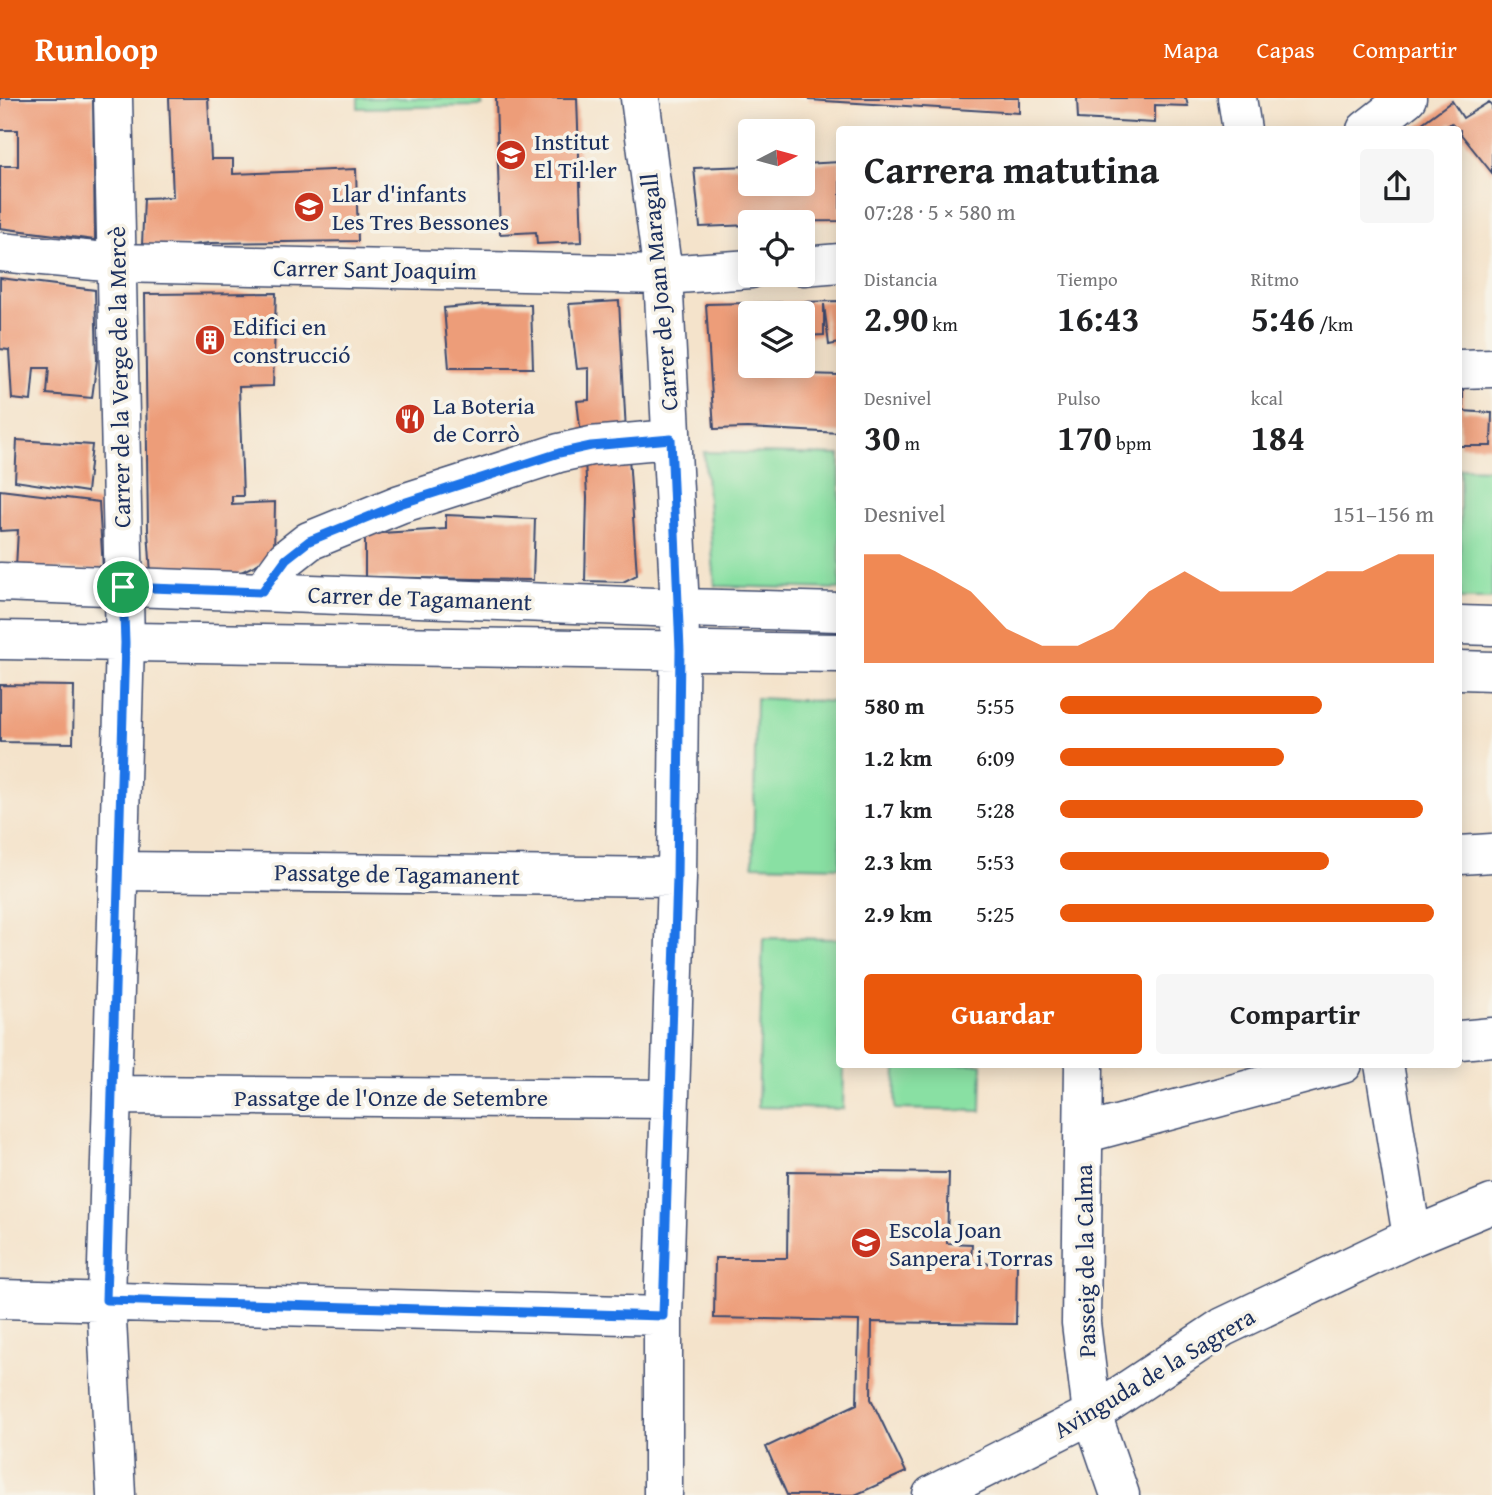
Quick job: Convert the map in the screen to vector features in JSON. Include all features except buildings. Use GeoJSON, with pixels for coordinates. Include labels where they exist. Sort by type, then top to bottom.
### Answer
{"type":"FeatureCollection","features":[{"type":"Feature","properties":{"kind":"street","name":"Carrer de la Verge de la Mercè"},"geometry":{"type":"LineString","coordinates":[[113,98],[125,643],[106,1300],[116,1495]]}},
{"type":"Feature","properties":{"kind":"street","name":"Carrer de Joan Maragall"},"geometry":{"type":"LineString","coordinates":[[640,98],[663,275],[680,608],[677,877],[663,1316],[663,1495]]}},
{"type":"Feature","properties":{"kind":"street"},"geometry":{"type":"LineString","coordinates":[[1237,98],[1241,126]]}},
{"type":"Feature","properties":{"kind":"street"},"geometry":{"type":"LineString","coordinates":[[1371,126],[1407,98]]}},
{"type":"Feature","properties":{"kind":"street","name":"Carrer Sant Joaquim"},"geometry":{"type":"LineString","coordinates":[[0,252],[117,263],[663,275],[738,270]]}},
{"type":"Feature","properties":{"kind":"street"},"geometry":{"type":"LineString","coordinates":[[815,265],[836,263]]}},
{"type":"Feature","properties":{"kind":"street"},"geometry":{"type":"LineString","coordinates":[[1462,369],[1492,369]]}},
{"type":"Feature","properties":{"kind":"street"},"geometry":{"type":"LineString","coordinates":[[262,592],[286,559],[309,541],[400,504],[559,453],[591,446],[671,439]]}},
{"type":"Feature","properties":{"kind":"street","name":"Carrer de Tagamanent"},"geometry":{"type":"LineString","coordinates":[[0,582],[836,612]]}},
{"type":"Feature","properties":{"kind":"street"},"geometry":{"type":"LineString","coordinates":[[1462,625],[1492,626]]}},
{"type":"Feature","properties":{"kind":"street","name":"Carrer de Tagamanent"},"geometry":{"type":"LineString","coordinates":[[0,640],[836,653]]}},
{"type":"Feature","properties":{"kind":"street"},"geometry":{"type":"LineString","coordinates":[[1462,670],[1492,671]]}},
{"type":"Feature","properties":{"kind":"street"},"geometry":{"type":"LineString","coordinates":[[1462,855],[1492,853]]}},
{"type":"Feature","properties":{"kind":"street","name":"Passatge de Tagamanent"},"geometry":{"type":"LineString","coordinates":[[118,871],[677,877]]}},
{"type":"Feature","properties":{"kind":"street"},"geometry":{"type":"LineString","coordinates":[[1462,1040],[1492,1037]]}},
{"type":"Feature","properties":{"kind":"street","name":"Passeig de la Calma"},"geometry":{"type":"LineString","coordinates":[[1084,1068],[1081,1323],[1092,1415],[1120,1495]]}},
{"type":"Feature","properties":{"kind":"street"},"geometry":{"type":"LineString","coordinates":[[1083,1134],[1328,1068]]}},
{"type":"Feature","properties":{"kind":"street"},"geometry":{"type":"LineString","coordinates":[[1385,1068],[1412,1237]]}},
{"type":"Feature","properties":{"kind":"street","name":"Passatge de l'Onze de Setembre"},"geometry":{"type":"LineString","coordinates":[[112,1095],[670,1099]]}},
{"type":"Feature","properties":{"kind":"street","name":"Avinguda de la Sagrera"},"geometry":{"type":"LineString","coordinates":[[932,1495],[1092,1415],[1223,1327],[1412,1237],[1492,1204]]}},
{"type":"Feature","properties":{"kind":"street"},"geometry":{"type":"LineString","coordinates":[[0,1299],[663,1316]]}},
{"type":"Feature","properties":{"kind":"green space"},"geometry":{"type":"Polygon","coordinates":[[[358,98],[482,98],[482,106],[358,108],[358,98]]]}},
{"type":"Feature","properties":{"kind":"green space"},"geometry":{"type":"Polygon","coordinates":[[[704,452],[836,455],[836,589],[715,586],[704,452]]]}},
{"type":"Feature","properties":{"kind":"green space"},"geometry":{"type":"Polygon","coordinates":[[[1462,468],[1492,469],[1492,599],[1462,599],[1462,468]]]}},
{"type":"Feature","properties":{"kind":"green space"},"geometry":{"type":"Polygon","coordinates":[[[756,698],[836,702],[836,867],[753,865],[756,698]]]}},
{"type":"Feature","properties":{"kind":"green space"},"geometry":{"type":"Polygon","coordinates":[[[763,938],[836,939],[836,1068],[844,1068],[843,1109],[758,1107],[763,938]]]}},
{"type":"Feature","properties":{"kind":"green space"},"geometry":{"type":"Polygon","coordinates":[[[896,1068],[982,1068],[981,1111],[895,1109],[896,1068]]]}},
{"type":"Feature","properties":{"kind":"place","name":"Institut El Til·ler"},"geometry":{"type":"Point","coordinates":[511,155]}},
{"type":"Feature","properties":{"kind":"place","name":"Llar d'infants Les Tres Bessones"},"geometry":{"type":"Point","coordinates":[309,207]}},
{"type":"Feature","properties":{"kind":"place","name":"Edifici en construcció"},"geometry":{"type":"Point","coordinates":[210,340]}},
{"type":"Feature","properties":{"kind":"place","name":"La Boteria de Corrò"},"geometry":{"type":"Point","coordinates":[410,419]}},
{"type":"Feature","properties":{"kind":"place","name":"Escola Joan Sanpera i Torras"},"geometry":{"type":"Point","coordinates":[866,1243]}},
{"type":"Feature","properties":{"kind":"route"},"geometry":{"type":"LineString","coordinates":[[671,439],[680,650],[677,877],[663,1316],[106,1300],[125,643],[123,587],[262,592],[286,559],[309,541],[428,493],[559,453],[591,446],[671,439]]}}]}
